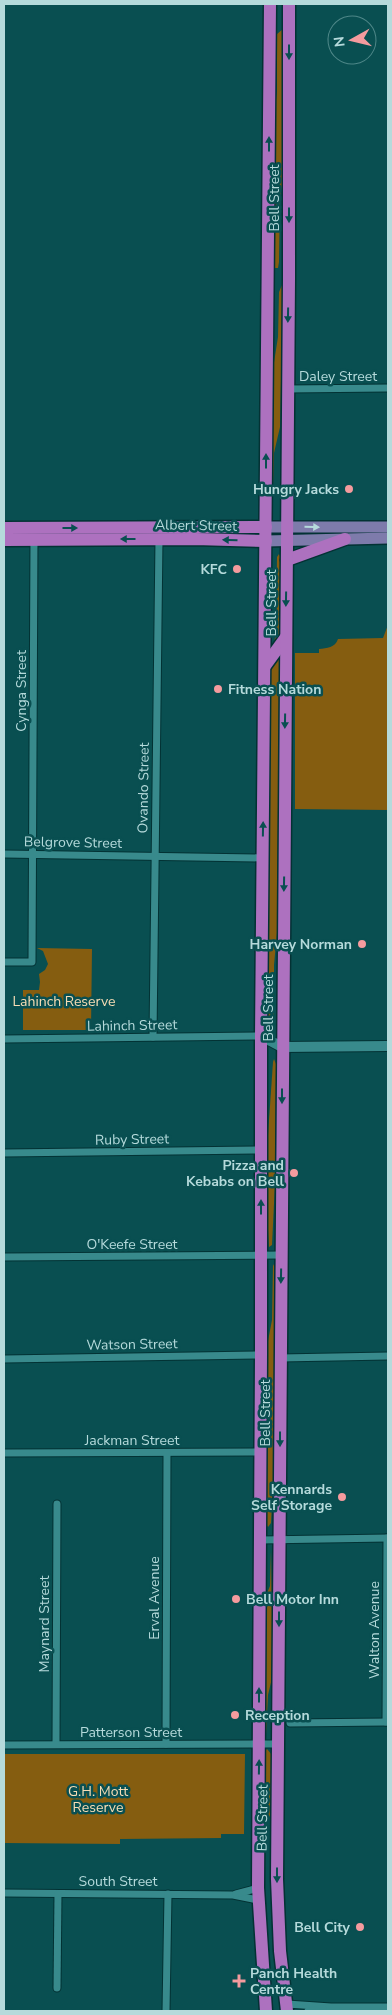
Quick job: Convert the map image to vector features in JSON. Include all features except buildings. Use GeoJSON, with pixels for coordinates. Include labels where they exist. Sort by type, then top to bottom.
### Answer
{"type":"FeatureCollection","features":[{"type":"Feature","properties":{"kind":"highway","name":"Bell Street"},"geometry":{"type":"LineString","coordinates":[[266,2011],[258,1894],[262,1354],[261,1036],[270,4]]}},
{"type":"Feature","properties":{"kind":"highway","name":"Bell Street"},"geometry":{"type":"LineString","coordinates":[[283,2010],[277,1908],[289,279],[289,4]]}},
{"type":"Feature","properties":{"kind":"highway"},"geometry":{"type":"LineString","coordinates":[[269,23],[289,23]]}},
{"type":"Feature","properties":{"kind":"highway"},"geometry":{"type":"LineString","coordinates":[[268,280],[289,279]]}},
{"type":"Feature","properties":{"kind":"highway","name":"Albert Street"},"geometry":{"type":"LineString","coordinates":[[4,540],[34,534],[179,533],[266,527]]}},
{"type":"Feature","properties":{"kind":"highway","name":"Albert Street"},"geometry":{"type":"LineString","coordinates":[[4,528],[34,534],[159,539],[179,533],[266,541]]}},
{"type":"Feature","properties":{"kind":"highway"},"geometry":{"type":"LineString","coordinates":[[287,560],[345,539]]}},
{"type":"Feature","properties":{"kind":"highway"},"geometry":{"type":"LineString","coordinates":[[265,666],[286,637]]}},
{"type":"Feature","properties":{"kind":"highway"},"geometry":{"type":"LineString","coordinates":[[264,1989],[283,2010]]}},
{"type":"Feature","properties":{"kind":"main road","name":"Albert Street"},"geometry":{"type":"LineString","coordinates":[[266,527],[375,533],[388,538]]}},
{"type":"Feature","properties":{"kind":"main road","name":"Albert Street"},"geometry":{"type":"LineString","coordinates":[[266,541],[345,539],[375,533],[388,527]]}},
{"type":"Feature","properties":{"kind":"street","name":"Daley Street"},"geometry":{"type":"LineString","coordinates":[[287,389],[388,388]]}},
{"type":"Feature","properties":{"kind":"street","name":"Cynga Street"},"geometry":{"type":"LineString","coordinates":[[4,962],[32,962],[34,534]]}},
{"type":"Feature","properties":{"kind":"street","name":"Ovando Street"},"geometry":{"type":"LineString","coordinates":[[153,1037],[159,539]]}},
{"type":"Feature","properties":{"kind":"street","name":"Belgrove Street"},"geometry":{"type":"LineString","coordinates":[[4,854],[263,858]]}},
{"type":"Feature","properties":{"kind":"street"},"geometry":{"type":"LineString","coordinates":[[261,1036],[282,1048],[388,1046]]}},
{"type":"Feature","properties":{"kind":"street","name":"Lahinch Street"},"geometry":{"type":"LineString","coordinates":[[4,1039],[261,1036]]}},
{"type":"Feature","properties":{"kind":"street","name":"Ruby Street"},"geometry":{"type":"LineString","coordinates":[[4,1153],[261,1150]]}},
{"type":"Feature","properties":{"kind":"street","name":"O'Keefe Street"},"geometry":{"type":"LineString","coordinates":[[4,1257],[282,1255]]}},
{"type":"Feature","properties":{"kind":"street","name":"Watson Street"},"geometry":{"type":"LineString","coordinates":[[4,1358],[262,1354]]}},
{"type":"Feature","properties":{"kind":"street"},"geometry":{"type":"LineString","coordinates":[[280,1358],[388,1356]]}},
{"type":"Feature","properties":{"kind":"street","name":"Erval Avenue"},"geometry":{"type":"LineString","coordinates":[[166,1744],[167,1452]]}},
{"type":"Feature","properties":{"kind":"street","name":"Jackman Street"},"geometry":{"type":"LineString","coordinates":[[4,1453],[261,1452]]}},
{"type":"Feature","properties":{"kind":"street","name":"Maynard Street"},"geometry":{"type":"LineString","coordinates":[[56,1744],[57,1504]]}},
{"type":"Feature","properties":{"kind":"street"},"geometry":{"type":"LineString","coordinates":[[260,1540],[388,1538]]}},
{"type":"Feature","properties":{"kind":"street","name":"Walton Avenue"},"geometry":{"type":"LineString","coordinates":[[387,1722],[388,1538]]}},
{"type":"Feature","properties":{"kind":"street"},"geometry":{"type":"LineString","coordinates":[[290,1723],[387,1722]]}},
{"type":"Feature","properties":{"kind":"street","name":"Patterson Street"},"geometry":{"type":"LineString","coordinates":[[4,1745],[278,1744]]}},
{"type":"Feature","properties":{"kind":"street","name":"South Street"},"geometry":{"type":"LineString","coordinates":[[4,1893],[258,1894]]}},
{"type":"Feature","properties":{"kind":"street"},"geometry":{"type":"LineString","coordinates":[[57,1988],[58,1894]]}},
{"type":"Feature","properties":{"kind":"street"},"geometry":{"type":"LineString","coordinates":[[166,2011],[168,1894]]}},
{"type":"Feature","properties":{"kind":"street","name":"South Street"},"geometry":{"type":"LineString","coordinates":[[233,1895],[258,1894]]}},
{"type":"Feature","properties":{"kind":"street"},"geometry":{"type":"LineString","coordinates":[[283,2010],[388,2006]]}},
{"type":"Feature","properties":{"kind":"street"},"geometry":{"type":"LineString","coordinates":[[308,2011],[331,2007]]}},
{"type":"Feature","properties":{"kind":"green space"},"geometry":{"type":"Polygon","coordinates":[[[283,29],[283,181],[280,195],[279,262],[278,268],[274,268],[272,266],[277,34],[283,29]]]}},
{"type":"Feature","properties":{"kind":"green space"},"geometry":{"type":"Polygon","coordinates":[[[282,285],[280,427],[274,453],[272,517],[270,510],[272,375],[278,337],[279,292],[282,285]]]}},
{"type":"Feature","properties":{"kind":"green space"},"geometry":{"type":"Polygon","coordinates":[[[279,554],[277,933],[274,965],[274,1021],[270,1027],[267,1020],[270,675],[276,630],[277,557],[279,554]]]}},
{"type":"Feature","properties":{"kind":"green space"},"geometry":{"type":"Polygon","coordinates":[[[388,625],[388,810],[295,809],[295,653],[319,653],[319,649],[333,646],[338,639],[383,638],[388,625]]]}},
{"type":"Feature","properties":{"kind":"green space","name":"Lahinch Reserve"},"geometry":{"type":"Polygon","coordinates":[[[37,948],[92,949],[91,1030],[23,1030],[23,990],[39,990],[39,974],[45,970],[48,964],[43,951],[37,948]]]}},
{"type":"Feature","properties":{"kind":"green space"},"geometry":{"type":"Polygon","coordinates":[[[274,1059],[276,1064],[275,1183],[272,1245],[269,1247],[265,1178],[274,1059]]]}},
{"type":"Feature","properties":{"kind":"green space"},"geometry":{"type":"Polygon","coordinates":[[[273,1264],[275,1268],[274,1463],[271,1523],[268,1527],[266,1524],[268,1341],[272,1320],[273,1264]]]}},
{"type":"Feature","properties":{"kind":"green space"},"geometry":{"type":"Polygon","coordinates":[[[271,1551],[273,1674],[268,1695],[266,1734],[265,1598],[270,1586],[271,1551]]]}},
{"type":"Feature","properties":{"kind":"green space"},"geometry":{"type":"Polygon","coordinates":[[[267,1749],[272,1755],[272,1812],[270,1817],[265,1812],[265,1751],[267,1749]]]}},
{"type":"Feature","properties":{"kind":"green space","name":"G.H. Mott Reserve"},"geometry":{"type":"Polygon","coordinates":[[[4,1754],[245,1754],[244,1834],[221,1834],[221,1838],[120,1839],[120,1844],[4,1843],[4,1754]]]}},
{"type":"Feature","properties":{"kind":"place","name":"Hungry Jacks"},"geometry":{"type":"Point","coordinates":[349,489]}},
{"type":"Feature","properties":{"kind":"place","name":"KFC"},"geometry":{"type":"Point","coordinates":[237,569]}},
{"type":"Feature","properties":{"kind":"place","name":"Fitness Nation"},"geometry":{"type":"Point","coordinates":[218,689]}},
{"type":"Feature","properties":{"kind":"place","name":"Harvey Norman"},"geometry":{"type":"Point","coordinates":[362,944]}},
{"type":"Feature","properties":{"kind":"place","name":"Pizza and Kebabs on Bell"},"geometry":{"type":"Point","coordinates":[294,1173]}},
{"type":"Feature","properties":{"kind":"place","name":"Kennards Self Storage"},"geometry":{"type":"Point","coordinates":[342,1497]}},
{"type":"Feature","properties":{"kind":"place","name":"Bell Motor Inn"},"geometry":{"type":"Point","coordinates":[236,1599]}},
{"type":"Feature","properties":{"kind":"place","name":"Reception"},"geometry":{"type":"Point","coordinates":[235,1715]}},
{"type":"Feature","properties":{"kind":"place","name":"Bell City"},"geometry":{"type":"Point","coordinates":[360,1927]}},
{"type":"Feature","properties":{"kind":"place","name":"Panch Health Centre"},"geometry":{"type":"Point","coordinates":[239,1981]}}]}
